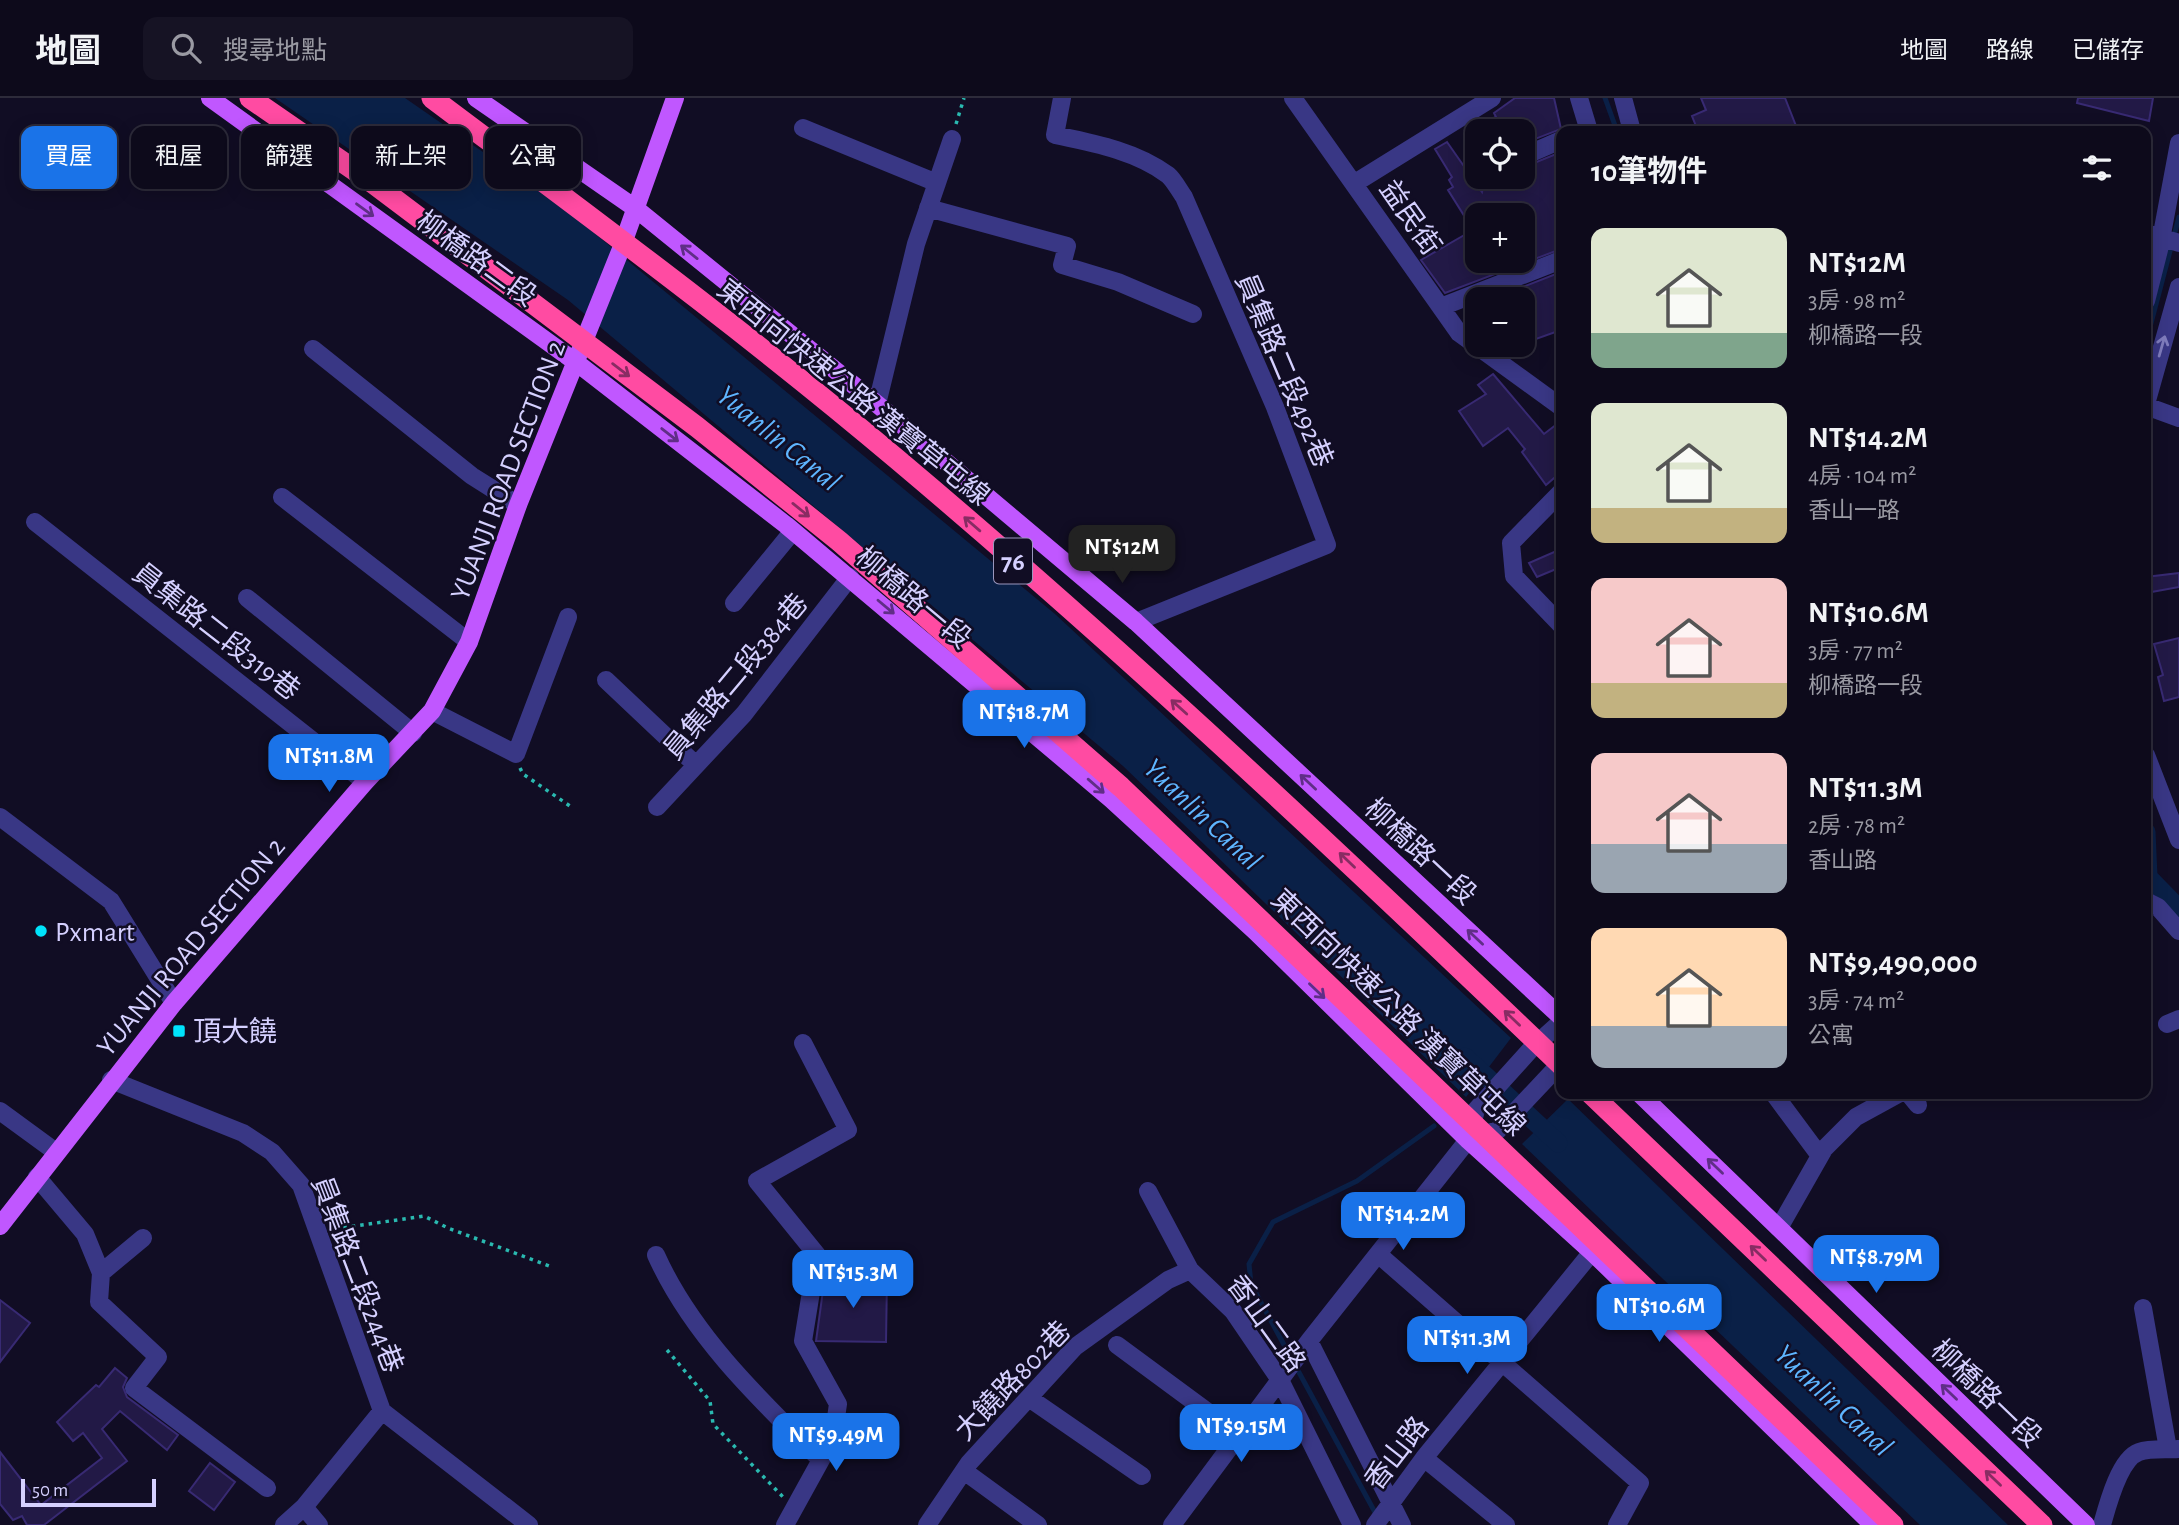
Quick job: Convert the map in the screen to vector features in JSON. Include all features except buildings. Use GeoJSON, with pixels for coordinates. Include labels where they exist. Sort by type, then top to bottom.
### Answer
{"type":"FeatureCollection","features":[{"type":"Feature","properties":{"kind":"highway","name":"東西向快速公路 漢寶草屯線"},"geometry":{"type":"LineString","coordinates":[[250,98],[395,200],[697,427],[839,541],[1121,787],[1893,1525]]}},
{"type":"Feature","properties":{"kind":"highway","name":"東西向快速公路 漢寶草屯線"},"geometry":{"type":"LineString","coordinates":[[432,98],[735,329],[898,460],[1331,845],[1556,1064]]}},
{"type":"Feature","properties":{"kind":"highway"},"geometry":{"type":"LineString","coordinates":[[1596,1099],[2042,1525]]}},
{"type":"Feature","properties":{"kind":"main road","name":"柳橋路二段"},"geometry":{"type":"LineString","coordinates":[[210,98],[577,363]]}},
{"type":"Feature","properties":{"kind":"main road"},"geometry":{"type":"LineString","coordinates":[[476,98],[635,208],[675,98]]}},
{"type":"Feature","properties":{"kind":"main road","name":"YUANJI ROAD SECTION 2"},"geometry":{"type":"LineString","coordinates":[[0,1226],[111,1080],[174,1003],[365,782],[432,711],[469,642],[518,505],[577,363],[635,208]]}},
{"type":"Feature","properties":{"kind":"main road","name":"柳橋路一段"},"geometry":{"type":"LineString","coordinates":[[635,208],[877,404],[1136,622],[1556,1012]]}},
{"type":"Feature","properties":{"kind":"main road","name":"柳橋路一段"},"geometry":{"type":"LineString","coordinates":[[577,363],[850,577],[1120,808],[1255,931],[1468,1140],[1592,1252],[1873,1525]]}},
{"type":"Feature","properties":{"kind":"main road","name":"柳橋路一段"},"geometry":{"type":"LineString","coordinates":[[1645,1099],[2086,1525]]}},
{"type":"Feature","properties":{"kind":"street","name":"員集路二段492巷"},"geometry":{"type":"LineString","coordinates":[[1062,98],[1055,135],[1107,146],[1147,164],[1170,176],[1184,197],[1275,407],[1327,545],[1136,622]]}},
{"type":"Feature","properties":{"kind":"street","name":"益民街"},"geometry":{"type":"LineString","coordinates":[[1293,98],[1459,333],[1556,403]]}},
{"type":"Feature","properties":{"kind":"street"},"geometry":{"type":"LineString","coordinates":[[1579,98],[1585,126]]}},
{"type":"Feature","properties":{"kind":"street"},"geometry":{"type":"LineString","coordinates":[[1623,98],[1631,126]]}},
{"type":"Feature","properties":{"kind":"street"},"geometry":{"type":"LineString","coordinates":[[1355,183],[1484,100]]}},
{"type":"Feature","properties":{"kind":"street"},"geometry":{"type":"LineString","coordinates":[[803,128],[937,183]]}},
{"type":"Feature","properties":{"kind":"street"},"geometry":{"type":"LineString","coordinates":[[877,404],[916,244],[952,139]]}},
{"type":"Feature","properties":{"kind":"street"},"geometry":{"type":"LineString","coordinates":[[1535,151],[1556,142]]}},
{"type":"Feature","properties":{"kind":"street"},"geometry":{"type":"LineString","coordinates":[[2151,281],[2162,238],[2179,143]]}},
{"type":"Feature","properties":{"kind":"street"},"geometry":{"type":"LineString","coordinates":[[928,208],[1067,246],[1062,265],[1118,282],[1193,314]]}},
{"type":"Feature","properties":{"kind":"street"},"geometry":{"type":"LineString","coordinates":[[1441,307],[1556,262]]}},
{"type":"Feature","properties":{"kind":"street"},"geometry":{"type":"LineString","coordinates":[[2151,387],[2179,287]]}},
{"type":"Feature","properties":{"kind":"street"},"geometry":{"type":"LineString","coordinates":[[313,349],[472,476],[518,505]]}},
{"type":"Feature","properties":{"kind":"street"},"geometry":{"type":"LineString","coordinates":[[2151,407],[2179,418]]}},
{"type":"Feature","properties":{"kind":"street"},"geometry":{"type":"LineString","coordinates":[[282,496],[469,642]]}},
{"type":"Feature","properties":{"kind":"street"},"geometry":{"type":"LineString","coordinates":[[1556,497],[1511,543],[1514,576],[1556,620]]}},
{"type":"Feature","properties":{"kind":"street","name":"員集路二段319巷"},"geometry":{"type":"LineString","coordinates":[[35,522],[365,782]]}},
{"type":"Feature","properties":{"kind":"street"},"geometry":{"type":"LineString","coordinates":[[734,603],[793,531]]}},
{"type":"Feature","properties":{"kind":"street","name":"員集路二段384巷"},"geometry":{"type":"LineString","coordinates":[[657,807],[744,714],[850,577]]}},
{"type":"Feature","properties":{"kind":"street"},"geometry":{"type":"LineString","coordinates":[[247,598],[412,733]]}},
{"type":"Feature","properties":{"kind":"street"},"geometry":{"type":"LineString","coordinates":[[432,711],[516,754],[568,617]]}},
{"type":"Feature","properties":{"kind":"street"},"geometry":{"type":"LineString","coordinates":[[606,680],[696,765]]}},
{"type":"Feature","properties":{"kind":"street"},"geometry":{"type":"LineString","coordinates":[[2151,768],[2179,840]]}},
{"type":"Feature","properties":{"kind":"street"},"geometry":{"type":"LineString","coordinates":[[0,817],[111,901],[174,1003]]}},
{"type":"Feature","properties":{"kind":"street"},"geometry":{"type":"LineString","coordinates":[[2151,904],[2158,907],[2179,931]]}},
{"type":"Feature","properties":{"kind":"street"},"geometry":{"type":"LineString","coordinates":[[1172,1525],[1309,1341],[1468,1140],[1476,1110],[1531,1049],[1556,1026]]}},
{"type":"Feature","properties":{"kind":"street"},"geometry":{"type":"LineString","coordinates":[[785,1525],[833,1438],[838,1405],[803,1341],[817,1255],[757,1181],[848,1130],[803,1043]]}},
{"type":"Feature","properties":{"kind":"street"},"geometry":{"type":"LineString","coordinates":[[1468,1140],[1498,1130],[1556,1068]]}},
{"type":"Feature","properties":{"kind":"street","name":"員集路二段244巷"},"geometry":{"type":"LineString","coordinates":[[111,1080],[243,1133],[272,1152],[301,1185],[382,1411],[529,1525]]}},
{"type":"Feature","properties":{"kind":"street"},"geometry":{"type":"LineString","coordinates":[[1778,1099],[1820,1156]]}},
{"type":"Feature","properties":{"kind":"street"},"geometry":{"type":"LineString","coordinates":[[1779,1228],[1820,1156],[1856,1117],[1889,1099]]}},
{"type":"Feature","properties":{"kind":"street"},"geometry":{"type":"LineString","coordinates":[[0,1111],[56,1153]]}},
{"type":"Feature","properties":{"kind":"street"},"geometry":{"type":"LineString","coordinates":[[37,1177],[85,1234],[101,1273],[99,1302],[158,1357],[134,1388],[267,1488]]}},
{"type":"Feature","properties":{"kind":"street","name":"香山二路"},"geometry":{"type":"LineString","coordinates":[[1149,1191],[1190,1270],[1233,1311],[1280,1380],[1352,1525]]}},
{"type":"Feature","properties":{"kind":"street"},"geometry":{"type":"LineString","coordinates":[[101,1273],[143,1238]]}},
{"type":"Feature","properties":{"kind":"street","name":"香山路"},"geometry":{"type":"LineString","coordinates":[[1375,1525],[1424,1458],[1592,1252]]}},
{"type":"Feature","properties":{"kind":"street"},"geometry":{"type":"LineString","coordinates":[[1378,1254],[1640,1483],[1617,1525]]}},
{"type":"Feature","properties":{"kind":"street"},"geometry":{"type":"LineString","coordinates":[[656,1255],[667,1279],[720,1354],[821,1460]]}},
{"type":"Feature","properties":{"kind":"street","name":"大饒路802巷"},"geometry":{"type":"LineString","coordinates":[[927,1525],[964,1471],[1075,1347],[1168,1279],[1190,1270]]}},
{"type":"Feature","properties":{"kind":"street"},"geometry":{"type":"LineString","coordinates":[[2102,1525],[2109,1497],[2129,1460],[2137,1452],[2174,1449],[2143,1308]]}},
{"type":"Feature","properties":{"kind":"street","name":"香山二路"},"geometry":{"type":"LineString","coordinates":[[1309,1341],[1402,1525]]}},
{"type":"Feature","properties":{"kind":"street"},"geometry":{"type":"LineString","coordinates":[[1117,1345],[1239,1435]]}},
{"type":"Feature","properties":{"kind":"street"},"geometry":{"type":"LineString","coordinates":[[1029,1398],[1142,1476]]}},
{"type":"Feature","properties":{"kind":"street"},"geometry":{"type":"LineString","coordinates":[[284,1525],[304,1507],[382,1411]]}},
{"type":"Feature","properties":{"kind":"street"},"geometry":{"type":"LineString","coordinates":[[1424,1458],[1506,1525]]}},
{"type":"Feature","properties":{"kind":"street"},"geometry":{"type":"LineString","coordinates":[[964,1471],[1038,1525]]}},
{"type":"Feature","properties":{"kind":"street"},"geometry":{"type":"LineString","coordinates":[[304,1507],[319,1525]]}},
{"type":"Feature","properties":{"kind":"path"},"geometry":{"type":"LineString","coordinates":[[952,139],[964,98]]}},
{"type":"Feature","properties":{"kind":"path"},"geometry":{"type":"LineString","coordinates":[[516,754],[523,774],[570,806]]}},
{"type":"Feature","properties":{"kind":"path"},"geometry":{"type":"LineString","coordinates":[[316,1231],[424,1216],[549,1266]]}},
{"type":"Feature","properties":{"kind":"path"},"geometry":{"type":"LineString","coordinates":[[667,1350],[710,1401],[713,1424],[794,1509]]}},
{"type":"Feature","properties":{"kind":"water"},"geometry":{"type":"Polygon","coordinates":[[[275,98],[405,98],[445,126],[351,126],[351,150],[337,141],[337,126],[316,126],[275,98]]]}},
{"type":"Feature","properties":{"kind":"water"},"geometry":{"type":"Polygon","coordinates":[[[471,144],[485,153],[485,189],[537,189],[564,208],[1055,614],[1511,1038],[1466,1097],[1123,766],[568,300],[407,189],[471,189],[471,144]]]}},
{"type":"Feature","properties":{"kind":"water"},"geometry":{"type":"Polygon","coordinates":[[[1568,1099],[2008,1525],[1920,1525],[1522,1144],[1568,1099]]]}},
{"type":"Feature","properties":{"kind":"waterway"},"geometry":{"type":"LineString","coordinates":[[1605,98],[1615,126]]}},
{"type":"Feature","properties":{"kind":"waterway"},"geometry":{"type":"LineString","coordinates":[[2151,323],[2179,217]]}},
{"type":"Feature","properties":{"kind":"waterway"},"geometry":{"type":"LineString","coordinates":[[2151,880],[2179,909]]}},
{"type":"Feature","properties":{"kind":"waterway","name":"Yuanlin Canal"},"geometry":{"type":"LineString","coordinates":[[1465,1057],[1558,1143]]}},
{"type":"Feature","properties":{"kind":"waterway"},"geometry":{"type":"LineString","coordinates":[[1377,1516],[1251,1284],[1249,1264],[1273,1222],[1357,1181],[1434,1126]]}},
{"type":"Feature","properties":{"kind":"place","name":"Pxmart"},"geometry":{"type":"Point","coordinates":[41,931]}},
{"type":"Feature","properties":{"kind":"place","name":"頂大饒"},"geometry":{"type":"Point","coordinates":[179,1031]}}]}
